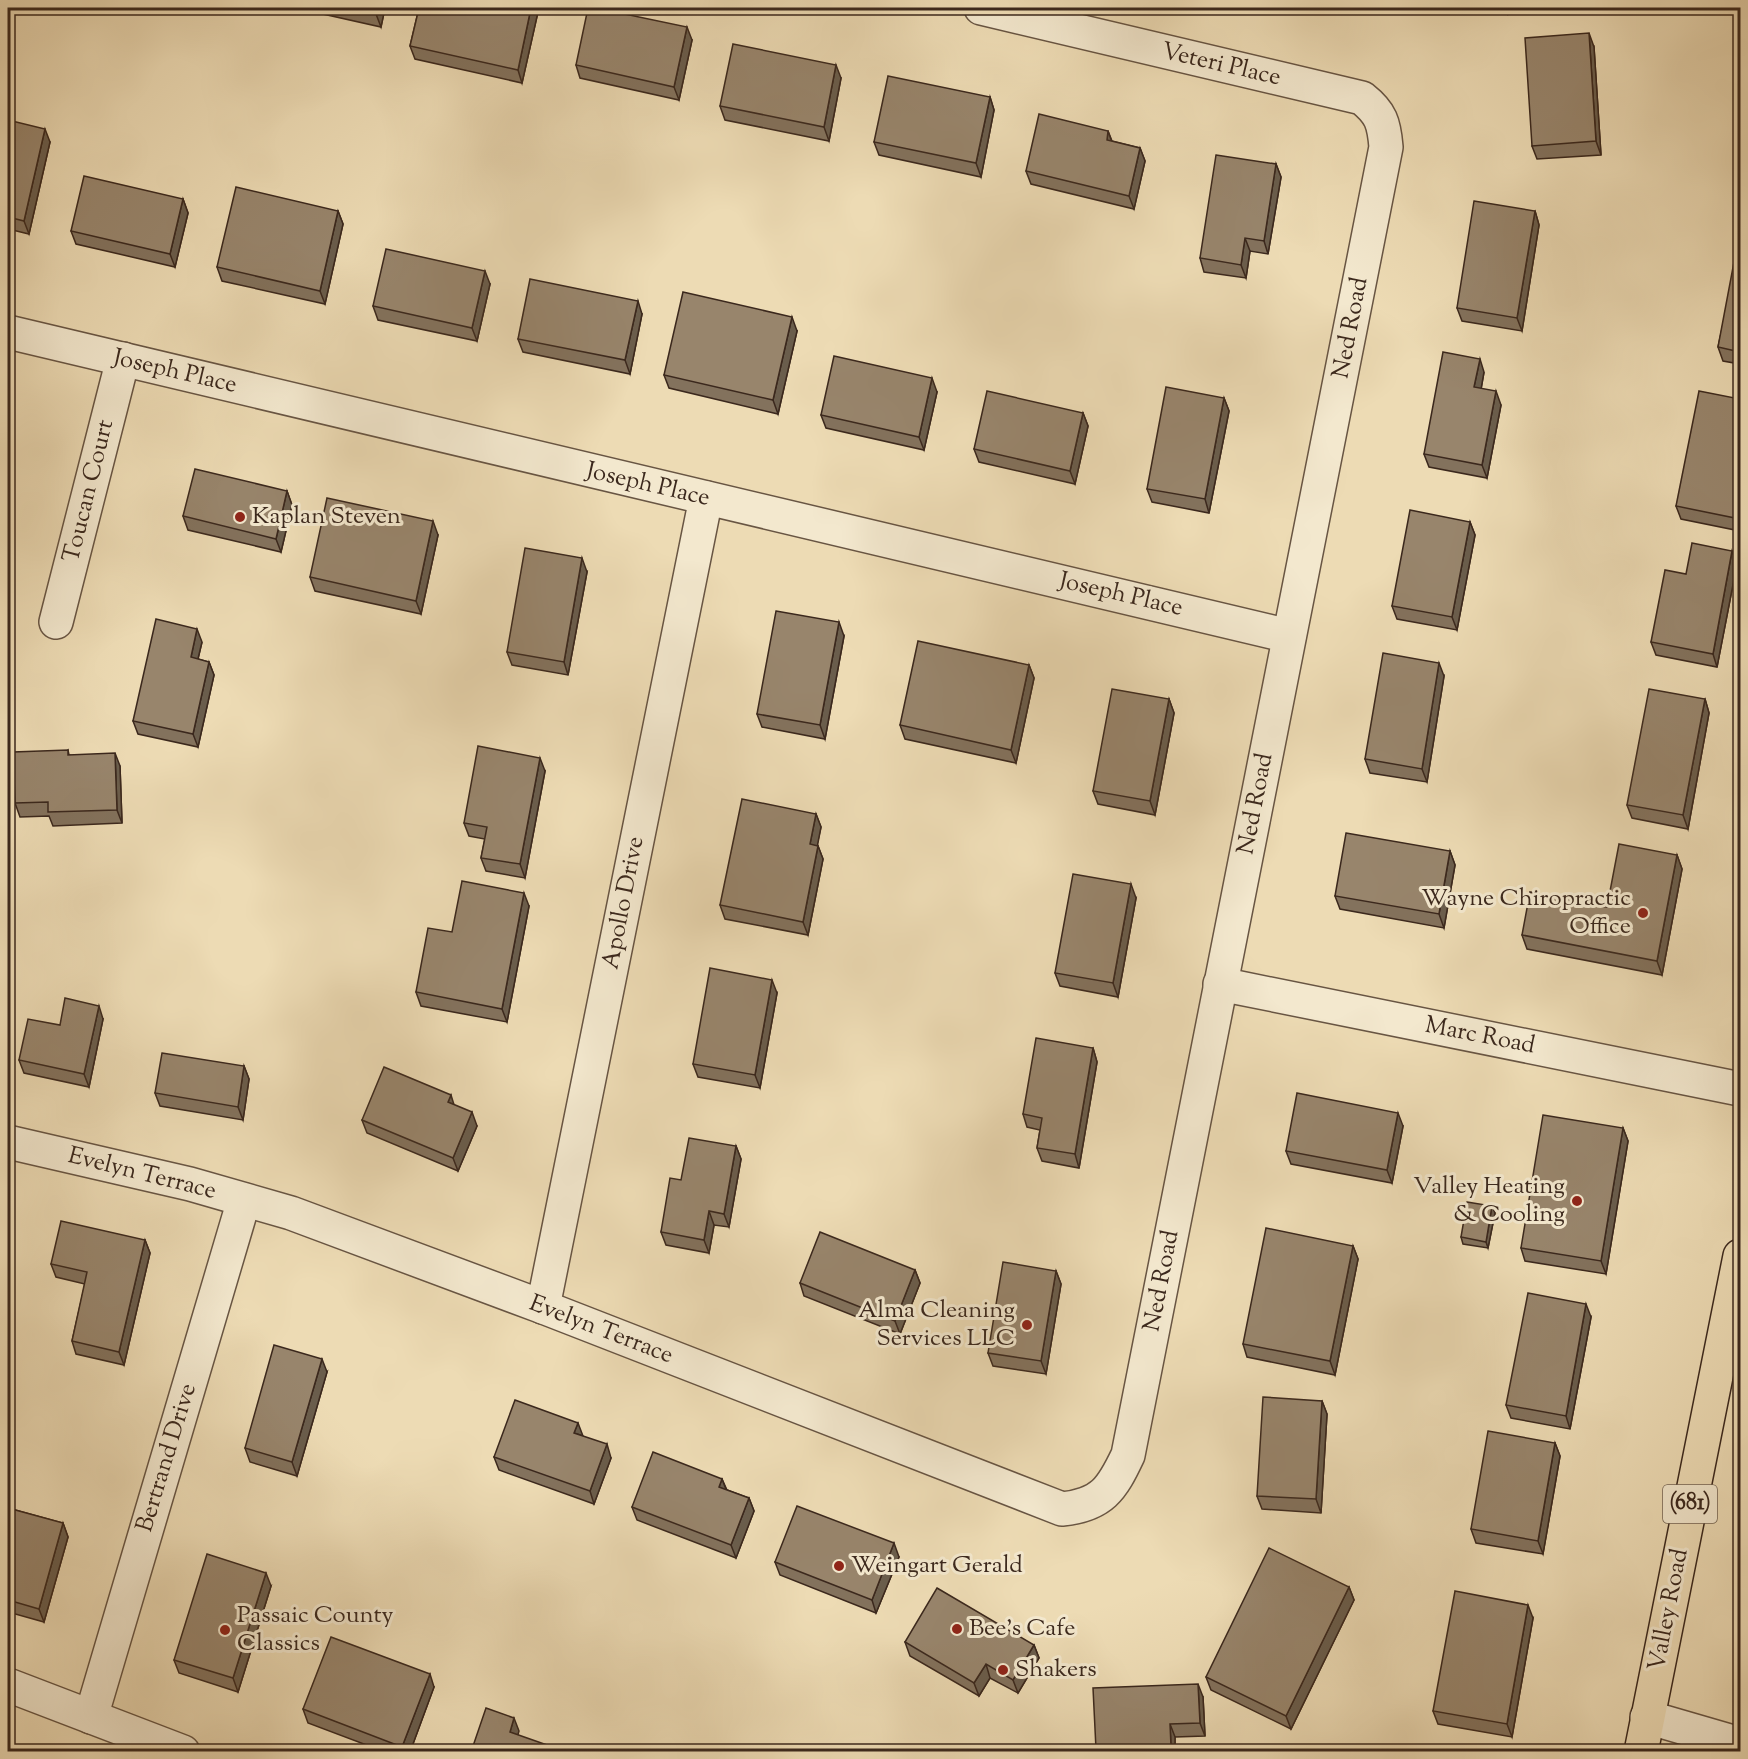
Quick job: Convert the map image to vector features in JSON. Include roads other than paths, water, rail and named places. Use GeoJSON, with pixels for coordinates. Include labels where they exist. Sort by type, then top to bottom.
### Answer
{"type":"FeatureCollection","features":[{"type":"Feature","properties":{"kind":"main road","name":"Valley Road"},"geometry":{"type":"LineString","coordinates":[[1641,1752],[1740,1256]]}},
{"type":"Feature","properties":{"kind":"street","name":"Veteri Place"},"geometry":{"type":"LineString","coordinates":[[981,8],[1362,98],[1376,109],[1384,126],[1386,147],[1378,191]]}},
{"type":"Feature","properties":{"kind":"street","name":"Ned Road"},"geometry":{"type":"LineString","coordinates":[[1136,1418],[1378,191]]}},
{"type":"Feature","properties":{"kind":"street","name":"Joseph Place"},"geometry":{"type":"LineString","coordinates":[[8,332],[1120,594],[1289,636]]}},
{"type":"Feature","properties":{"kind":"street","name":"Toucan Court"},"geometry":{"type":"LineString","coordinates":[[56,622],[123,359]]}},
{"type":"Feature","properties":{"kind":"street","name":"Apollo Drive"},"geometry":{"type":"LineString","coordinates":[[543,1307],[705,498]]}},
{"type":"Feature","properties":{"kind":"street","name":"Marc Road"},"geometry":{"type":"LineString","coordinates":[[1220,984],[1740,1089]]}},
{"type":"Feature","properties":{"kind":"street","name":"Evelyn Terrace"},"geometry":{"type":"LineString","coordinates":[[8,1142],[190,1184],[291,1213],[543,1307],[1062,1509],[1082,1507],[1101,1497],[1117,1478],[1128,1455],[1136,1418]]}},
{"type":"Feature","properties":{"kind":"street","name":"Bertrand Drive"},"geometry":{"type":"LineString","coordinates":[[91,1716],[244,1200]]}},
{"type":"Feature","properties":{"kind":"street"},"geometry":{"type":"LineString","coordinates":[[8,1685],[183,1752]]}},
{"type":"Feature","properties":{"kind":"street"},"geometry":{"type":"LineString","coordinates":[[1647,1717],[1740,1744]]}},
{"type":"Feature","properties":{"kind":"place","name":"Kaplan Steven"},"geometry":{"type":"Point","coordinates":[240,517]}},
{"type":"Feature","properties":{"kind":"place","name":"Wayne Chiropractic Office"},"geometry":{"type":"Point","coordinates":[1643,913]}},
{"type":"Feature","properties":{"kind":"place","name":"Valley Heating & Cooling"},"geometry":{"type":"Point","coordinates":[1577,1201]}},
{"type":"Feature","properties":{"kind":"place","name":"Alma Cleaning Services LLC"},"geometry":{"type":"Point","coordinates":[1027,1325]}},
{"type":"Feature","properties":{"kind":"place","name":"Weingart Gerald"},"geometry":{"type":"Point","coordinates":[839,1566]}},
{"type":"Feature","properties":{"kind":"place","name":"Bee's Cafe"},"geometry":{"type":"Point","coordinates":[957,1629]}},
{"type":"Feature","properties":{"kind":"place","name":"Passaic County Classics"},"geometry":{"type":"Point","coordinates":[225,1630]}},
{"type":"Feature","properties":{"kind":"place","name":"Shakers"},"geometry":{"type":"Point","coordinates":[1003,1670]}}]}
